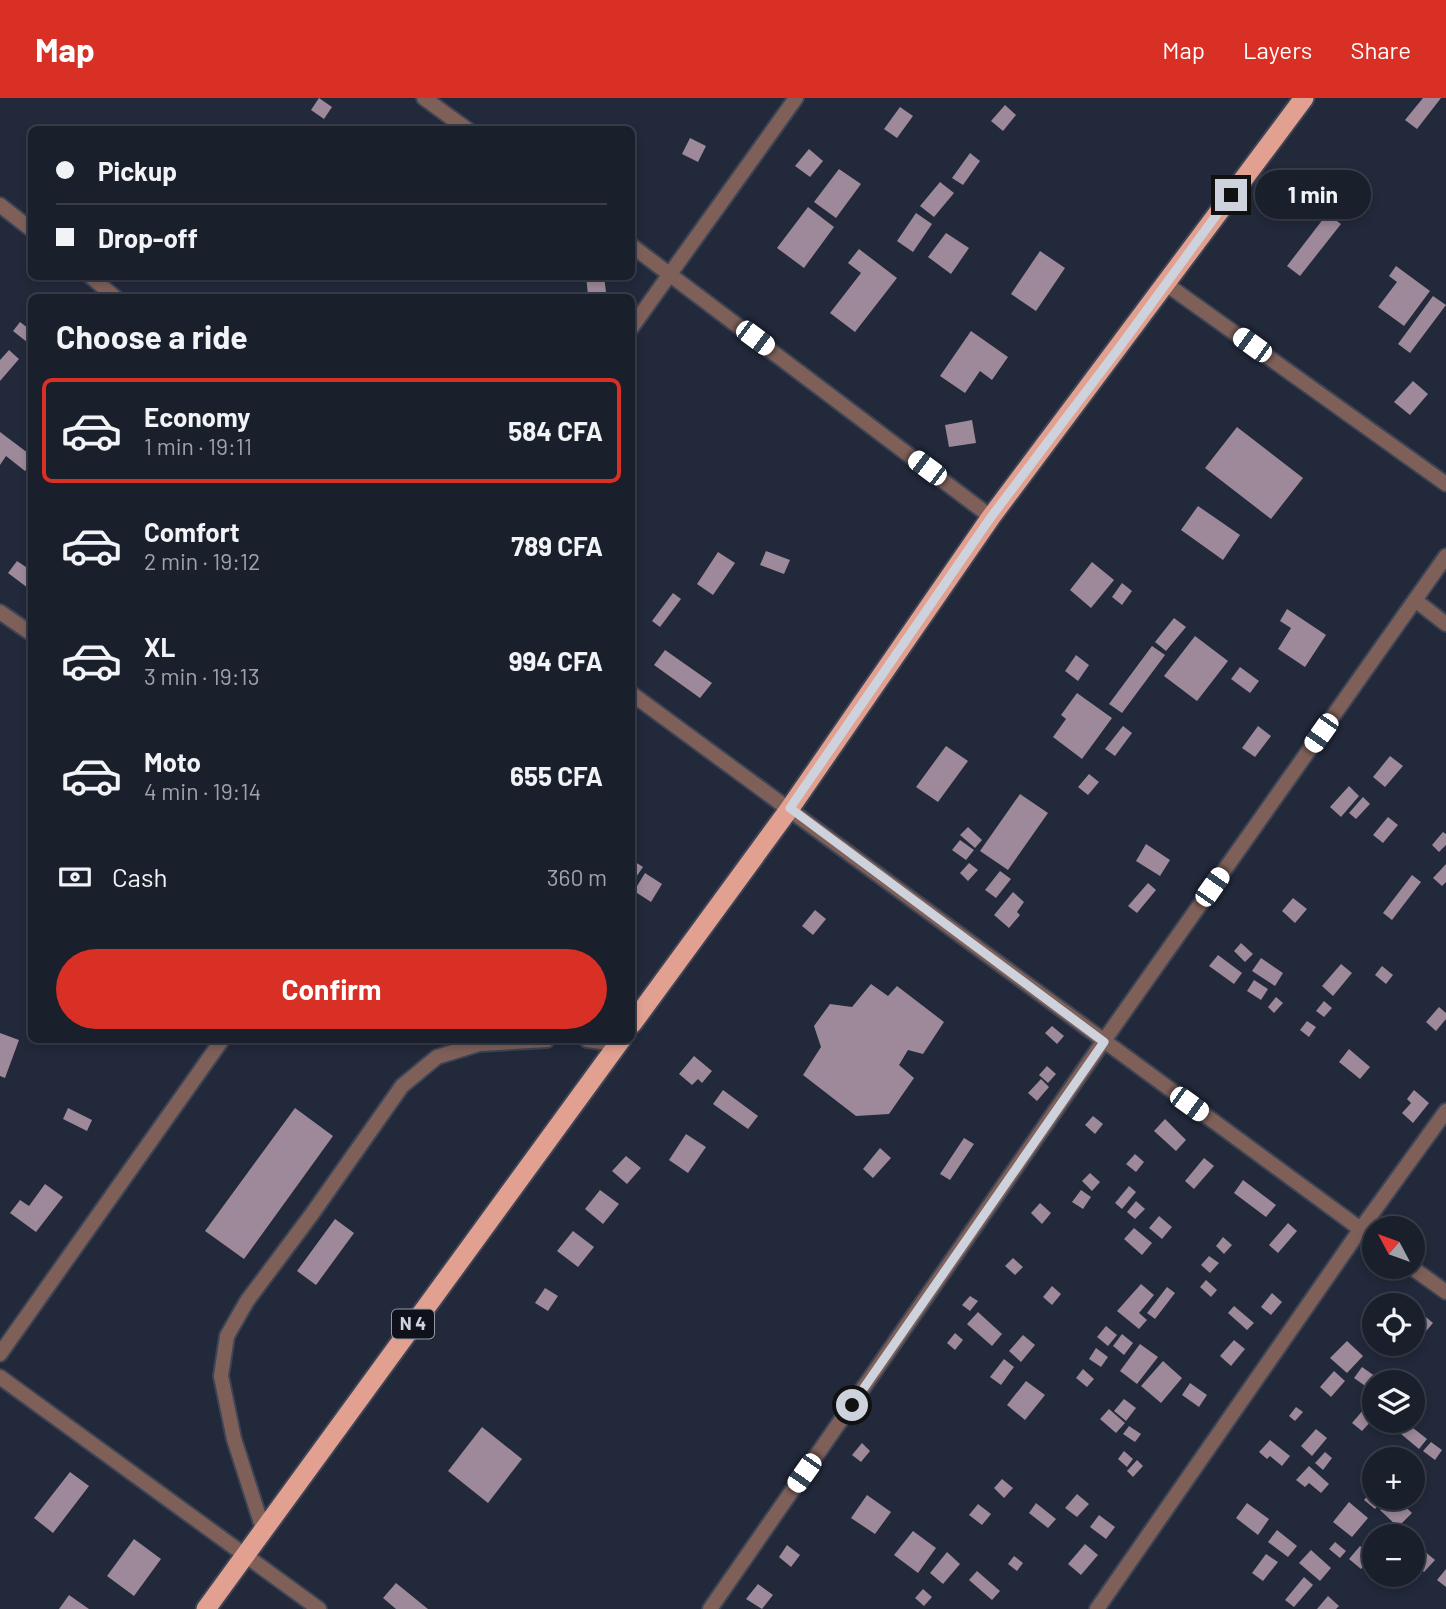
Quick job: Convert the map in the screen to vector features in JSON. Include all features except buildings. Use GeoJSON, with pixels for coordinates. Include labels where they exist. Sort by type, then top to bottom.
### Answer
{"type":"FeatureCollection","features":[{"type":"Feature","properties":{"kind":"highway"},"geometry":{"type":"LineString","coordinates":[[635,1020],[790,808],[991,517],[1304,98]]}},
{"type":"Feature","properties":{"kind":"highway","name":"N 4"},"geometry":{"type":"LineString","coordinates":[[206,1609],[617,1043]]}},
{"type":"Feature","properties":{"kind":"street"},"geometry":{"type":"LineString","coordinates":[[424,98],[462,126]]}},
{"type":"Feature","properties":{"kind":"street"},"geometry":{"type":"LineString","coordinates":[[635,323],[796,98]]}},
{"type":"Feature","properties":{"kind":"street"},"geometry":{"type":"LineString","coordinates":[[0,205],[28,227]]}},
{"type":"Feature","properties":{"kind":"street"},"geometry":{"type":"LineString","coordinates":[[635,248],[991,517]]}},
{"type":"Feature","properties":{"kind":"street"},"geometry":{"type":"LineString","coordinates":[[95,280],[111,294]]}},
{"type":"Feature","properties":{"kind":"street"},"geometry":{"type":"LineString","coordinates":[[1166,284],[1446,484]]}},
{"type":"Feature","properties":{"kind":"street"},"geometry":{"type":"LineString","coordinates":[[710,1609],[1446,556]]}},
{"type":"Feature","properties":{"kind":"street"},"geometry":{"type":"LineString","coordinates":[[1415,600],[1446,624]]}},
{"type":"Feature","properties":{"kind":"street"},"geometry":{"type":"LineString","coordinates":[[0,612],[28,631]]}},
{"type":"Feature","properties":{"kind":"street"},"geometry":{"type":"LineString","coordinates":[[635,696],[1360,1230]]}},
{"type":"Feature","properties":{"kind":"street"},"geometry":{"type":"LineString","coordinates":[[0,1354],[220,1043]]}},
{"type":"Feature","properties":{"kind":"street"},"geometry":{"type":"LineString","coordinates":[[263,1529],[234,1439],[222,1376],[227,1336],[247,1301],[402,1086],[437,1056],[479,1044],[496,1043]]}},
{"type":"Feature","properties":{"kind":"street"},"geometry":{"type":"LineString","coordinates":[[1097,1609],[1360,1230],[1446,1111]]}},
{"type":"Feature","properties":{"kind":"street"},"geometry":{"type":"LineString","coordinates":[[1425,1277],[1446,1292]]}},
{"type":"Feature","properties":{"kind":"street"},"geometry":{"type":"LineString","coordinates":[[0,1377],[319,1609]]}},
{"type":"Feature","properties":{"kind":"route"},"geometry":{"type":"LineString","coordinates":[[852,1405],[1104,1042],[790,808],[991,517],[1231,195]]}}]}
